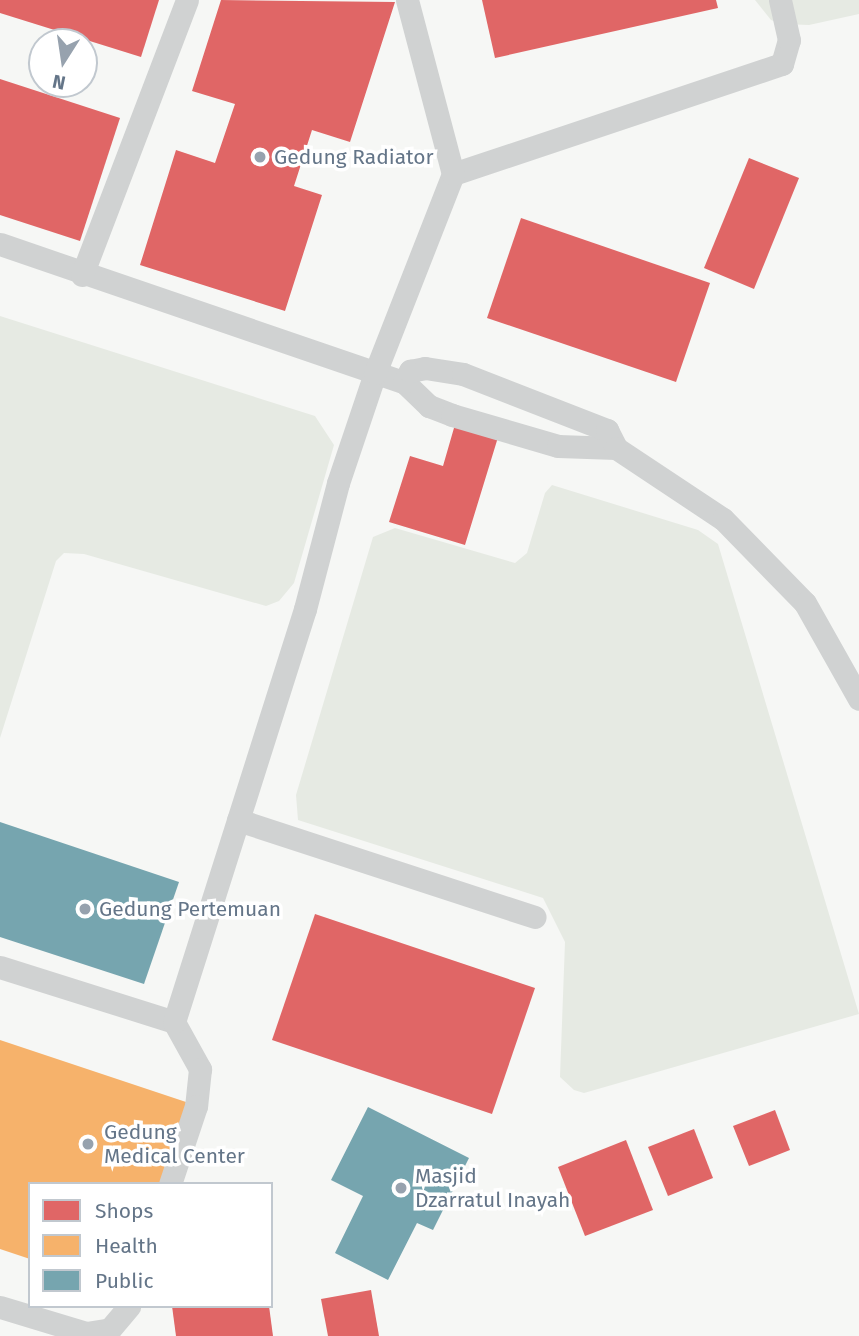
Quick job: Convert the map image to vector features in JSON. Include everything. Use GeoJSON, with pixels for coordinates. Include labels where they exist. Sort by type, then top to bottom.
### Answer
{"type":"FeatureCollection","features":[{"type":"Feature","properties":{"kind":"lane"},"geometry":{"type":"LineString","coordinates":[[82,275],[187,0]]}},
{"type":"Feature","properties":{"kind":"lane"},"geometry":{"type":"LineString","coordinates":[[174,1022],[375,373],[453,174],[407,0]]}},
{"type":"Feature","properties":{"kind":"lane"},"geometry":{"type":"LineString","coordinates":[[453,174],[782,65],[789,40],[780,0]]}},
{"type":"Feature","properties":{"kind":"lane"},"geometry":{"type":"LineString","coordinates":[[0,244],[82,275],[404,382],[421,400],[452,415],[558,446],[616,448],[686,491],[758,554],[805,603],[859,699]]}},
{"type":"Feature","properties":{"kind":"lane"},"geometry":{"type":"LineString","coordinates":[[404,382],[410,371],[425,368],[463,374],[591,421],[607,430],[616,448]]}},
{"type":"Feature","properties":{"kind":"lane"},"geometry":{"type":"LineString","coordinates":[[238,820],[535,917]]}},
{"type":"Feature","properties":{"kind":"lane"},"geometry":{"type":"LineString","coordinates":[[0,967],[174,1022],[200,1069],[196,1105],[171,1182]]}},
{"type":"Feature","properties":{"kind":"lane"},"geometry":{"type":"LineString","coordinates":[[0,1307],[86,1334],[110,1329],[127,1308]]}},
{"type":"Feature","properties":{"kind":"shaded area"},"geometry":{"type":"Polygon","coordinates":[[[755,0],[859,0],[859,14],[809,25],[782,24],[771,20],[755,0]]]}},
{"type":"Feature","properties":{"kind":"shaded area"},"geometry":{"type":"Polygon","coordinates":[[[0,316],[315,416],[334,445],[294,583],[279,601],[266,606],[84,554],[64,553],[56,561],[0,738],[0,316]]]}},
{"type":"Feature","properties":{"kind":"shaded area"},"geometry":{"type":"Polygon","coordinates":[[[552,485],[698,530],[718,544],[859,1014],[584,1093],[574,1090],[560,1077],[565,942],[543,898],[298,820],[296,795],[373,537],[395,528],[515,563],[527,553],[545,493],[552,485]]]}},
{"type":"Feature","properties":{"kind":"building: Shops"},"geometry":{"type":"Polygon","coordinates":[[[0,0],[159,0],[141,57],[98,44],[98,28],[48,28],[0,13],[0,0]]]}},
{"type":"Feature","properties":{"kind":"building: Shops","name":"Gedung Radiator"},"geometry":{"type":"Polygon","coordinates":[[[221,0],[395,2],[350,142],[312,130],[294,186],[322,195],[285,311],[140,265],[176,150],[215,163],[235,104],[192,91],[221,0]]]}},
{"type":"Feature","properties":{"kind":"building: Shops"},"geometry":{"type":"Polygon","coordinates":[[[482,0],[716,0],[718,8],[495,58],[482,0]]]}},
{"type":"Feature","properties":{"kind":"building: Shops"},"geometry":{"type":"Polygon","coordinates":[[[0,79],[28,88],[28,98],[58,98],[120,118],[80,241],[0,215],[0,79]]]}},
{"type":"Feature","properties":{"kind":"building: Shops"},"geometry":{"type":"Polygon","coordinates":[[[749,158],[799,178],[754,289],[704,268],[749,158]]]}},
{"type":"Feature","properties":{"kind":"building: Shops"},"geometry":{"type":"Polygon","coordinates":[[[521,218],[710,283],[676,382],[487,318],[521,218]]]}},
{"type":"Feature","properties":{"kind":"building: Shops"},"geometry":{"type":"Polygon","coordinates":[[[456,421],[499,434],[465,545],[389,522],[410,456],[443,466],[456,421]]]}},
{"type":"Feature","properties":{"kind":"building: Shops"},"geometry":{"type":"Polygon","coordinates":[[[315,914],[535,988],[492,1114],[272,1040],[315,914]]]}},
{"type":"Feature","properties":{"kind":"building: Shops"},"geometry":{"type":"Polygon","coordinates":[[[775,1110],[790,1150],[749,1166],[733,1126],[775,1110]]]}},
{"type":"Feature","properties":{"kind":"building: Shops"},"geometry":{"type":"Polygon","coordinates":[[[694,1129],[713,1178],[668,1196],[648,1147],[694,1129]]]}},
{"type":"Feature","properties":{"kind":"building: Shops"},"geometry":{"type":"Polygon","coordinates":[[[626,1140],[653,1210],[585,1236],[558,1167],[626,1140]]]}},
{"type":"Feature","properties":{"kind":"building: Shops"},"geometry":{"type":"Polygon","coordinates":[[[371,1290],[379,1336],[328,1336],[321,1299],[371,1290]]]}},
{"type":"Feature","properties":{"kind":"building: Shops"},"geometry":{"type":"Polygon","coordinates":[[[172,1308],[269,1308],[273,1336],[176,1336],[172,1308]]]}},
{"type":"Feature","properties":{"kind":"building: Health","name":"Gedung Medical Center"},"geometry":{"type":"Polygon","coordinates":[[[0,1040],[189,1103],[163,1182],[28,1182],[28,1258],[0,1249],[0,1040]]]}},
{"type":"Feature","properties":{"kind":"building: Public","name":"Gedung Pertemuan"},"geometry":{"type":"Polygon","coordinates":[[[0,822],[179,882],[144,984],[0,937],[0,822]]]}},
{"type":"Feature","properties":{"kind":"building: Public","name":"Masjid Dzarratul Inayah"},"geometry":{"type":"Polygon","coordinates":[[[368,1107],[469,1158],[433,1230],[417,1223],[388,1280],[335,1253],[363,1196],[331,1180],[368,1107]]]}},
{"type":"Feature","properties":{"kind":"place","name":"Gedung Radiator"},"geometry":{"type":"Point","coordinates":[260,157]}},
{"type":"Feature","properties":{"kind":"place","name":"Gedung Pertemuan"},"geometry":{"type":"Point","coordinates":[85,909]}},
{"type":"Feature","properties":{"kind":"place","name":"Gedung Medical Center"},"geometry":{"type":"Point","coordinates":[88,1144]}},
{"type":"Feature","properties":{"kind":"place","name":"Masjid Dzarratul Inayah"},"geometry":{"type":"Point","coordinates":[401,1188]}}]}
